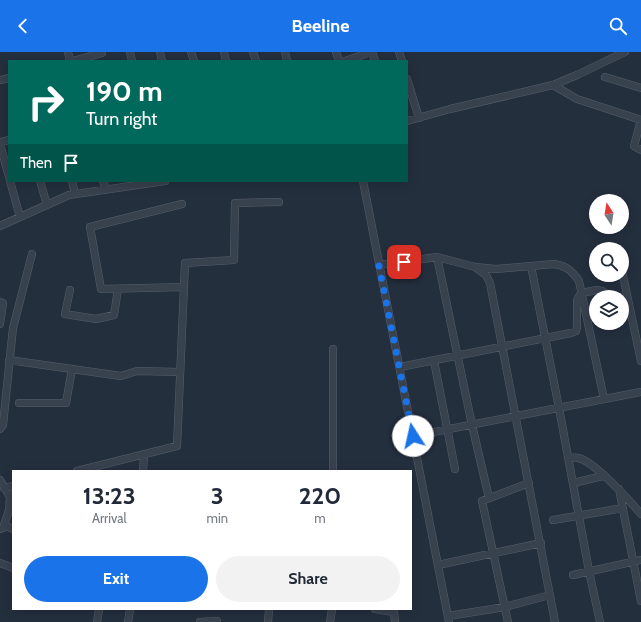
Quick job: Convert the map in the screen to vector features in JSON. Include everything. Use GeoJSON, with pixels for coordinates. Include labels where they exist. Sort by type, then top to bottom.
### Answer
{"type":"FeatureCollection","features":[{"type":"Feature","properties":{"kind":"street"},"geometry":{"type":"LineString","coordinates":[[348,60],[372,52]]}},
{"type":"Feature","properties":{"kind":"street"},"geometry":{"type":"LineString","coordinates":[[408,121],[450,109],[553,85],[625,52]]}},
{"type":"Feature","properties":{"kind":"street"},"geometry":{"type":"LineString","coordinates":[[76,60],[102,53]]}},
{"type":"Feature","properties":{"kind":"street"},"geometry":{"type":"LineString","coordinates":[[605,76],[641,88]]}},
{"type":"Feature","properties":{"kind":"street"},"geometry":{"type":"LineString","coordinates":[[408,81],[419,118]]}},
{"type":"Feature","properties":{"kind":"street"},"geometry":{"type":"LineString","coordinates":[[553,85],[577,99],[641,120],[634,146],[641,150]]}},
{"type":"Feature","properties":{"kind":"street"},"geometry":{"type":"LineString","coordinates":[[0,143],[2,157],[8,166]]}},
{"type":"Feature","properties":{"kind":"street"},"geometry":{"type":"LineString","coordinates":[[10,182],[20,217]]}},
{"type":"Feature","properties":{"kind":"street"},"geometry":{"type":"LineString","coordinates":[[40,182],[47,205]]}},
{"type":"Feature","properties":{"kind":"street"},"geometry":{"type":"LineString","coordinates":[[72,182],[75,194]]}},
{"type":"Feature","properties":{"kind":"street"},"geometry":{"type":"LineString","coordinates":[[103,182],[106,190]]}},
{"type":"Feature","properties":{"kind":"street"},"geometry":{"type":"LineString","coordinates":[[0,226],[70,195],[152,182]]}},
{"type":"Feature","properties":{"kind":"street"},"geometry":{"type":"LineString","coordinates":[[363,182],[449,619],[505,607],[550,595]]}},
{"type":"Feature","properties":{"kind":"street"},"geometry":{"type":"LineString","coordinates":[[81,470],[177,446],[185,263],[234,260],[235,203],[279,202]]}},
{"type":"Feature","properties":{"kind":"street"},"geometry":{"type":"LineString","coordinates":[[182,204],[90,227],[101,289],[184,287]]}},
{"type":"Feature","properties":{"kind":"street"},"geometry":{"type":"LineString","coordinates":[[0,429],[3,425],[13,328],[32,254]]}},
{"type":"Feature","properties":{"kind":"street"},"geometry":{"type":"LineString","coordinates":[[379,266],[436,257],[475,267],[496,269],[554,264],[563,265],[572,271],[579,281],[604,399]]}},
{"type":"Feature","properties":{"kind":"street"},"geometry":{"type":"LineString","coordinates":[[436,257],[489,498]]}},
{"type":"Feature","properties":{"kind":"street"},"geometry":{"type":"LineString","coordinates":[[531,266],[600,622]]}},
{"type":"Feature","properties":{"kind":"street"},"geometry":{"type":"LineString","coordinates":[[475,267],[486,275],[490,283],[555,622]]}},
{"type":"Feature","properties":{"kind":"street"},"geometry":{"type":"LineString","coordinates":[[70,290],[65,314],[96,319],[114,315],[118,289]]}},
{"type":"Feature","properties":{"kind":"street"},"geometry":{"type":"LineString","coordinates":[[400,367],[571,333],[576,331],[578,322],[577,300],[581,293],[589,292]]}},
{"type":"Feature","properties":{"kind":"street"},"geometry":{"type":"LineString","coordinates":[[0,302],[3,303],[0,324]]}},
{"type":"Feature","properties":{"kind":"street"},"geometry":{"type":"LineString","coordinates":[[629,307],[641,361]]}},
{"type":"Feature","properties":{"kind":"street"},"geometry":{"type":"LineString","coordinates":[[332,470],[333,349]]}},
{"type":"Feature","properties":{"kind":"street"},"geometry":{"type":"LineString","coordinates":[[9,360],[121,376],[137,371],[180,372]]}},
{"type":"Feature","properties":{"kind":"street"},"geometry":{"type":"LineString","coordinates":[[434,361],[455,469]]}},
{"type":"Feature","properties":{"kind":"street"},"geometry":{"type":"LineString","coordinates":[[19,403],[66,403],[72,369]]}},
{"type":"Feature","properties":{"kind":"street"},"geometry":{"type":"LineString","coordinates":[[413,436],[641,392]]}},
{"type":"Feature","properties":{"kind":"street"},"geometry":{"type":"LineString","coordinates":[[143,470],[144,455]]}},
{"type":"Feature","properties":{"kind":"street"},"geometry":{"type":"LineString","coordinates":[[568,458],[578,458],[584,461],[619,490],[641,514]]}},
{"type":"Feature","properties":{"kind":"street"},"geometry":{"type":"LineString","coordinates":[[573,483],[603,476]]}},
{"type":"Feature","properties":{"kind":"street"},"geometry":{"type":"LineString","coordinates":[[0,480],[10,497],[11,503],[2,527],[12,529]]}},
{"type":"Feature","properties":{"kind":"street"},"geometry":{"type":"LineString","coordinates":[[508,622],[482,501],[529,483]]}},
{"type":"Feature","properties":{"kind":"street"},"geometry":{"type":"LineString","coordinates":[[4,488],[12,486]]}},
{"type":"Feature","properties":{"kind":"street"},"geometry":{"type":"LineString","coordinates":[[619,490],[637,561],[641,601]]}},
{"type":"Feature","properties":{"kind":"street"},"geometry":{"type":"LineString","coordinates":[[553,520],[623,508]]}},
{"type":"Feature","properties":{"kind":"street"},"geometry":{"type":"LineString","coordinates":[[438,565],[493,552],[541,543]]}},
{"type":"Feature","properties":{"kind":"street"},"geometry":{"type":"LineString","coordinates":[[574,575],[637,561]]}},
{"type":"Feature","properties":{"kind":"street"},"geometry":{"type":"LineString","coordinates":[[0,563],[12,568]]}},
{"type":"Feature","properties":{"kind":"street"},"geometry":{"type":"LineString","coordinates":[[97,622],[99,610]]}},
{"type":"Feature","properties":{"kind":"street"},"geometry":{"type":"LineString","coordinates":[[128,622],[130,610]]}},
{"type":"Feature","properties":{"kind":"street"},"geometry":{"type":"LineString","coordinates":[[268,622],[269,610]]}},
{"type":"Feature","properties":{"kind":"street"},"geometry":{"type":"LineString","coordinates":[[330,622],[332,610]]}},
{"type":"Feature","properties":{"kind":"street"},"geometry":{"type":"LineString","coordinates":[[381,610],[394,612],[396,622]]}},
{"type":"Feature","properties":{"kind":"street"},"geometry":{"type":"LineString","coordinates":[[200,622],[217,621]]}},
{"type":"Feature","properties":{"kind":"route"},"geometry":{"type":"LineString","coordinates":[[404,262],[379,266],[413,436]]}}]}
